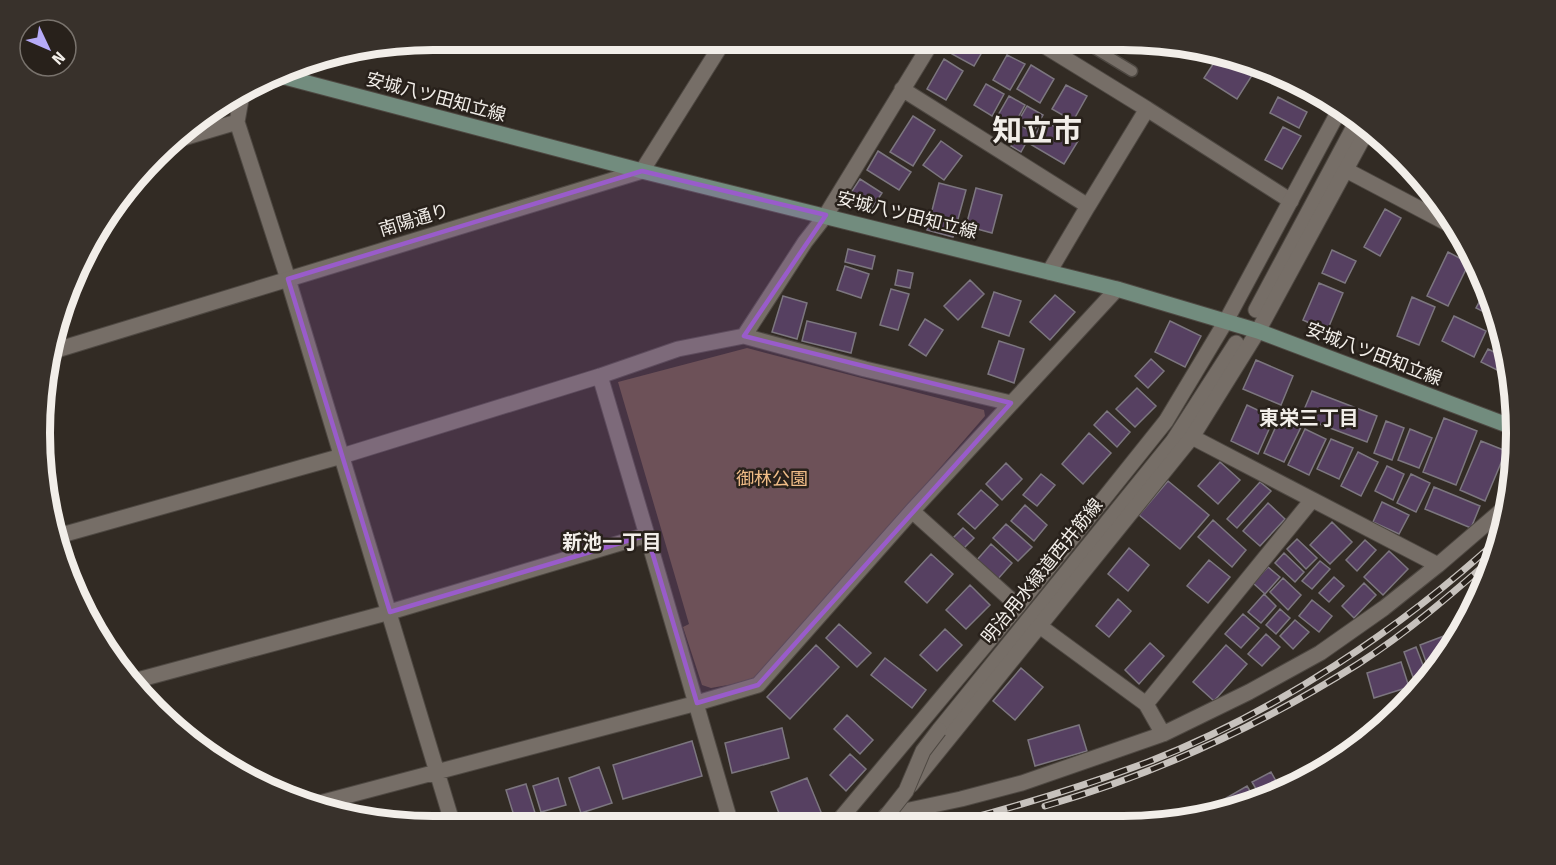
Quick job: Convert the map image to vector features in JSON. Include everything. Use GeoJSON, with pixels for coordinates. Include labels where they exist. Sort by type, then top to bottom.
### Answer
{"type":"FeatureCollection","features":[{"type":"Feature","properties":{"kind":"main road","name":"安城八ツ田知立線"},"geometry":{"type":"LineString","coordinates":[[289,78],[642,171],[1117,289],[1258,331],[1506,425]]}},
{"type":"Feature","properties":{"kind":"street"},"geometry":{"type":"LineString","coordinates":[[642,171],[718,50]]}},
{"type":"Feature","properties":{"kind":"street"},"geometry":{"type":"LineString","coordinates":[[744,336],[805,242],[826,215],[927,50]]}},
{"type":"Feature","properties":{"kind":"street"},"geometry":{"type":"LineString","coordinates":[[1051,50],[1291,201]]}},
{"type":"Feature","properties":{"kind":"street"},"geometry":{"type":"LineString","coordinates":[[902,89],[1088,206]]}},
{"type":"Feature","properties":{"kind":"street"},"geometry":{"type":"LineString","coordinates":[[241,101],[237,122],[288,279],[450,816]]}},
{"type":"Feature","properties":{"kind":"street"},"geometry":{"type":"LineString","coordinates":[[1049,272],[1147,110]]}},
{"type":"Feature","properties":{"kind":"street"},"geometry":{"type":"LineString","coordinates":[[843,816],[1018,606],[1166,421],[1226,321],[1337,115]]}},
{"type":"Feature","properties":{"kind":"street"},"geometry":{"type":"LineString","coordinates":[[191,136],[237,122]]}},
{"type":"Feature","properties":{"kind":"street"},"geometry":{"type":"LineString","coordinates":[[1256,310],[1353,126]]}},
{"type":"Feature","properties":{"kind":"street"},"geometry":{"type":"LineString","coordinates":[[1364,135],[1258,331],[1192,437],[1041,627],[886,815],[962,799],[1022,783],[1163,734],[1249,692],[1320,653],[1384,608],[1497,514]]}},
{"type":"Feature","properties":{"kind":"street"},"geometry":{"type":"LineString","coordinates":[[1346,170],[1443,221]]}},
{"type":"Feature","properties":{"kind":"street","name":"南陽通り"},"geometry":{"type":"LineString","coordinates":[[59,349],[642,171]]}},
{"type":"Feature","properties":{"kind":"street"},"geometry":{"type":"LineString","coordinates":[[328,801],[758,685],[912,510],[1117,289]]}},
{"type":"Feature","properties":{"kind":"street"},"geometry":{"type":"LineString","coordinates":[[64,535],[342,456],[600,376],[678,349],[744,336],[865,369],[1011,403]]}},
{"type":"Feature","properties":{"kind":"street","name":"明治用水緑道西井筋線"},"geometry":{"type":"LineString","coordinates":[[886,816],[906,791],[923,751],[1173,441],[1236,343]]}},
{"type":"Feature","properties":{"kind":"street"},"geometry":{"type":"LineString","coordinates":[[600,376],[729,816]]}},
{"type":"Feature","properties":{"kind":"street"},"geometry":{"type":"LineString","coordinates":[[1192,437],[1438,565]]}},
{"type":"Feature","properties":{"kind":"street"},"geometry":{"type":"LineString","coordinates":[[1146,704],[1312,500]]}},
{"type":"Feature","properties":{"kind":"street"},"geometry":{"type":"LineString","coordinates":[[912,510],[1018,606]]}},
{"type":"Feature","properties":{"kind":"street"},"geometry":{"type":"LineString","coordinates":[[140,679],[390,612],[647,535]]}},
{"type":"Feature","properties":{"kind":"street"},"geometry":{"type":"LineString","coordinates":[[1041,627],[1146,704],[1163,734]]}},
{"type":"Feature","properties":{"kind":"lane"},"geometry":{"type":"LineString","coordinates":[[1097,50],[1132,71]]}},
{"type":"Feature","properties":{"kind":"highlighted area"},"geometry":{"type":"Polygon","coordinates":[[[642,171],[826,215],[744,336],[1011,403],[758,685],[697,703],[647,535],[390,612],[288,279],[642,171]]]}},
{"type":"Feature","properties":{"kind":"green space","name":"御林公園"},"geometry":{"type":"Polygon","coordinates":[[[747,348],[984,410],[985,416],[756,680],[711,688],[702,685],[683,627],[689,624],[618,382],[747,348]]]}},
{"type":"Feature","properties":{"kind":"building"},"geometry":{"type":"Polygon","coordinates":[[[954,50],[983,50],[974,66],[952,54],[954,50]]]}},
{"type":"Feature","properties":{"kind":"building"},"geometry":{"type":"Polygon","coordinates":[[[1007,55],[1025,64],[1010,90],[993,80],[1007,55]]]}},
{"type":"Feature","properties":{"kind":"building"},"geometry":{"type":"Polygon","coordinates":[[[944,59],[963,71],[946,100],[927,89],[944,59]]]}},
{"type":"Feature","properties":{"kind":"building"},"geometry":{"type":"Polygon","coordinates":[[[1215,61],[1254,73],[1237,99],[1204,78],[1215,61]]]}},
{"type":"Feature","properties":{"kind":"building"},"geometry":{"type":"Polygon","coordinates":[[[1031,65],[1054,79],[1040,103],[1017,89],[1031,65]]]}},
{"type":"Feature","properties":{"kind":"building"},"geometry":{"type":"Polygon","coordinates":[[[986,84],[1004,94],[992,116],[974,105],[986,84]]]}},
{"type":"Feature","properties":{"kind":"building"},"geometry":{"type":"Polygon","coordinates":[[[1066,85],[1087,96],[1073,121],[1052,109],[1066,85]]]}},
{"type":"Feature","properties":{"kind":"building"},"geometry":{"type":"Polygon","coordinates":[[[1009,96],[1025,105],[1013,127],[997,117],[1009,96]]]}},
{"type":"Feature","properties":{"kind":"building"},"geometry":{"type":"Polygon","coordinates":[[[1278,97],[1307,112],[1299,128],[1270,113],[1278,97]]]}},
{"type":"Feature","properties":{"kind":"building"},"geometry":{"type":"Polygon","coordinates":[[[1027,106],[1043,115],[1035,129],[1019,120],[1027,106]]]}},
{"type":"Feature","properties":{"kind":"building"},"geometry":{"type":"Polygon","coordinates":[[[913,116],[935,130],[913,166],[890,152],[913,116]]]}},
{"type":"Feature","properties":{"kind":"building"},"geometry":{"type":"Polygon","coordinates":[[[1044,120],[1078,141],[1064,164],[1030,144],[1044,120]]]}},
{"type":"Feature","properties":{"kind":"building"},"geometry":{"type":"Polygon","coordinates":[[[1022,126],[1032,132],[1021,152],[1011,146],[1022,126]]]}},
{"type":"Feature","properties":{"kind":"building"},"geometry":{"type":"Polygon","coordinates":[[[1283,127],[1301,136],[1282,169],[1265,160],[1283,127]]]}},
{"type":"Feature","properties":{"kind":"building"},"geometry":{"type":"Polygon","coordinates":[[[941,141],[962,156],[944,180],[923,165],[941,141]]]}},
{"type":"Feature","properties":{"kind":"building"},"geometry":{"type":"Polygon","coordinates":[[[878,151],[911,172],[899,190],[867,170],[878,151]]]}},
{"type":"Feature","properties":{"kind":"building"},"geometry":{"type":"Polygon","coordinates":[[[860,179],[882,193],[869,213],[847,199],[860,179]]]}},
{"type":"Feature","properties":{"kind":"building"},"geometry":{"type":"Polygon","coordinates":[[[939,183],[966,190],[953,237],[927,230],[939,183]]]}},
{"type":"Feature","properties":{"kind":"building"},"geometry":{"type":"Polygon","coordinates":[[[976,188],[1002,195],[992,233],[966,226],[976,188]]]}},
{"type":"Feature","properties":{"kind":"building"},"geometry":{"type":"Polygon","coordinates":[[[1385,209],[1401,218],[1380,256],[1364,247],[1385,209]]]}},
{"type":"Feature","properties":{"kind":"building"},"geometry":{"type":"Polygon","coordinates":[[[848,249],[875,256],[872,269],[845,262],[848,249]]]}},
{"type":"Feature","properties":{"kind":"building"},"geometry":{"type":"Polygon","coordinates":[[[1332,250],[1356,261],[1345,283],[1322,273],[1332,250]]]}},
{"type":"Feature","properties":{"kind":"building"},"geometry":{"type":"Polygon","coordinates":[[[1448,252],[1466,262],[1468,265],[1448,306],[1427,296],[1448,252]]]}},
{"type":"Feature","properties":{"kind":"building"},"geometry":{"type":"Polygon","coordinates":[[[845,266],[869,274],[861,298],[837,290],[845,266]]]}},
{"type":"Feature","properties":{"kind":"building"},"geometry":{"type":"Polygon","coordinates":[[[898,270],[913,273],[910,288],[895,285],[898,270]]]}},
{"type":"Feature","properties":{"kind":"building"},"geometry":{"type":"Polygon","coordinates":[[[970,280],[984,294],[958,320],[944,306],[970,280]]]}},
{"type":"Feature","properties":{"kind":"building"},"geometry":{"type":"Polygon","coordinates":[[[1319,283],[1343,293],[1327,331],[1303,320],[1319,283]]]}},
{"type":"Feature","properties":{"kind":"building"},"geometry":{"type":"Polygon","coordinates":[[[891,289],[909,294],[898,330],[880,325],[891,289]]]}},
{"type":"Feature","properties":{"kind":"building"},"geometry":{"type":"Polygon","coordinates":[[[994,292],[1021,301],[1009,336],[982,327],[994,292]]]}},
{"type":"Feature","properties":{"kind":"building"},"geometry":{"type":"Polygon","coordinates":[[[1055,295],[1075,312],[1050,340],[1030,322],[1055,295]]]}},
{"type":"Feature","properties":{"kind":"building"},"geometry":{"type":"Polygon","coordinates":[[[783,296],[807,303],[797,339],[772,332],[783,296]]]}},
{"type":"Feature","properties":{"kind":"building"},"geometry":{"type":"Polygon","coordinates":[[[1412,297],[1435,307],[1419,345],[1397,336],[1412,297]]]}},
{"type":"Feature","properties":{"kind":"building"},"geometry":{"type":"Polygon","coordinates":[[[1482,298],[1487,314],[1476,308],[1482,298]]]}},
{"type":"Feature","properties":{"kind":"building"},"geometry":{"type":"Polygon","coordinates":[[[1454,316],[1486,331],[1474,357],[1442,341],[1454,316]]]}},
{"type":"Feature","properties":{"kind":"building"},"geometry":{"type":"Polygon","coordinates":[[[925,319],[943,330],[926,356],[909,345],[925,319]]]}},
{"type":"Feature","properties":{"kind":"building"},"geometry":{"type":"Polygon","coordinates":[[[807,321],[856,333],[851,353],[802,341],[807,321]]]}},
{"type":"Feature","properties":{"kind":"building"},"geometry":{"type":"Polygon","coordinates":[[[1170,321],[1201,336],[1185,367],[1155,352],[1170,321]]]}},
{"type":"Feature","properties":{"kind":"building"},"geometry":{"type":"Polygon","coordinates":[[[999,341],[1024,349],[1014,383],[988,374],[999,341]]]}},
{"type":"Feature","properties":{"kind":"building"},"geometry":{"type":"Polygon","coordinates":[[[1488,349],[1498,354],[1501,372],[1481,362],[1488,349]]]}},
{"type":"Feature","properties":{"kind":"building"},"geometry":{"type":"Polygon","coordinates":[[[1151,359],[1164,371],[1148,388],[1135,376],[1151,359]]]}},
{"type":"Feature","properties":{"kind":"building"},"geometry":{"type":"Polygon","coordinates":[[[1256,360],[1293,376],[1281,405],[1243,389],[1256,360]]]}},
{"type":"Feature","properties":{"kind":"building"},"geometry":{"type":"Polygon","coordinates":[[[1137,388],[1156,406],[1135,427],[1116,409],[1137,388]]]}},
{"type":"Feature","properties":{"kind":"building"},"geometry":{"type":"Polygon","coordinates":[[[1312,391],[1377,416],[1367,442],[1301,417],[1312,391]]]}},
{"type":"Feature","properties":{"kind":"building"},"geometry":{"type":"Polygon","coordinates":[[[1247,405],[1274,418],[1258,454],[1231,441],[1247,405]]]}},
{"type":"Feature","properties":{"kind":"building"},"geometry":{"type":"Polygon","coordinates":[[[1107,411],[1130,432],[1117,447],[1094,425],[1107,411]]]}},
{"type":"Feature","properties":{"kind":"building"},"geometry":{"type":"Polygon","coordinates":[[[1281,415],[1302,425],[1284,462],[1264,453],[1281,415]]]}},
{"type":"Feature","properties":{"kind":"building"},"geometry":{"type":"Polygon","coordinates":[[[1444,418],[1477,431],[1456,485],[1423,472],[1444,418]]]}},
{"type":"Feature","properties":{"kind":"building"},"geometry":{"type":"Polygon","coordinates":[[[1386,421],[1404,428],[1392,460],[1374,453],[1386,421]]]}},
{"type":"Feature","properties":{"kind":"building"},"geometry":{"type":"Polygon","coordinates":[[[1305,429],[1326,439],[1309,475],[1288,465],[1305,429]]]}},
{"type":"Feature","properties":{"kind":"building"},"geometry":{"type":"Polygon","coordinates":[[[1410,429],[1432,438],[1419,468],[1398,460],[1410,429]]]}},
{"type":"Feature","properties":{"kind":"building"},"geometry":{"type":"Polygon","coordinates":[[[1089,433],[1111,453],[1083,484],[1062,464],[1089,433]]]}},
{"type":"Feature","properties":{"kind":"building"},"geometry":{"type":"Polygon","coordinates":[[[1331,439],[1353,448],[1339,479],[1317,469],[1331,439]]]}},
{"type":"Feature","properties":{"kind":"building"},"geometry":{"type":"Polygon","coordinates":[[[1481,441],[1506,451],[1485,501],[1460,490],[1481,441]]]}},
{"type":"Feature","properties":{"kind":"building"},"geometry":{"type":"Polygon","coordinates":[[[1358,452],[1378,462],[1361,496],[1341,486],[1358,452]]]}},
{"type":"Feature","properties":{"kind":"building"},"geometry":{"type":"Polygon","coordinates":[[[1220,462],[1240,480],[1218,504],[1198,486],[1220,462]]]}},
{"type":"Feature","properties":{"kind":"building"},"geometry":{"type":"Polygon","coordinates":[[[1006,463],[1022,479],[1002,500],[986,484],[1006,463]]]}},
{"type":"Feature","properties":{"kind":"building"},"geometry":{"type":"Polygon","coordinates":[[[1387,466],[1404,474],[1393,500],[1375,491],[1387,466]]]}},
{"type":"Feature","properties":{"kind":"building"},"geometry":{"type":"Polygon","coordinates":[[[1041,474],[1055,485],[1037,506],[1023,495],[1041,474]]]}},
{"type":"Feature","properties":{"kind":"building"},"geometry":{"type":"Polygon","coordinates":[[[1411,474],[1430,483],[1416,512],[1397,503],[1411,474]]]}},
{"type":"Feature","properties":{"kind":"building"},"geometry":{"type":"Polygon","coordinates":[[[1168,481],[1209,515],[1180,549],[1139,515],[1168,481]]]}},
{"type":"Feature","properties":{"kind":"building"},"geometry":{"type":"Polygon","coordinates":[[[1260,482],[1271,491],[1237,528],[1227,519],[1260,482]]]}},
{"type":"Feature","properties":{"kind":"building"},"geometry":{"type":"Polygon","coordinates":[[[1434,487],[1480,506],[1471,528],[1425,509],[1434,487]]]}},
{"type":"Feature","properties":{"kind":"building"},"geometry":{"type":"Polygon","coordinates":[[[981,490],[998,505],[975,529],[958,514],[981,490]]]}},
{"type":"Feature","properties":{"kind":"building"},"geometry":{"type":"Polygon","coordinates":[[[1382,502],[1409,515],[1399,534],[1373,522],[1382,502]]]}},
{"type":"Feature","properties":{"kind":"building"},"geometry":{"type":"Polygon","coordinates":[[[1268,503],[1285,519],[1260,546],[1243,531],[1268,503]]]}},
{"type":"Feature","properties":{"kind":"building"},"geometry":{"type":"Polygon","coordinates":[[[1025,505],[1047,525],[1034,541],[1011,521],[1025,505]]]}},
{"type":"Feature","properties":{"kind":"building"},"geometry":{"type":"Polygon","coordinates":[[[1213,520],[1246,550],[1232,567],[1198,537],[1213,520]]]}},
{"type":"Feature","properties":{"kind":"building"},"geometry":{"type":"Polygon","coordinates":[[[1332,522],[1352,542],[1330,564],[1310,545],[1332,522]]]}},
{"type":"Feature","properties":{"kind":"building"},"geometry":{"type":"Polygon","coordinates":[[[1006,524],[1032,547],[1018,561],[993,538],[1006,524]]]}},
{"type":"Feature","properties":{"kind":"building"},"geometry":{"type":"Polygon","coordinates":[[[963,528],[974,538],[963,549],[952,539],[963,528]]]}},
{"type":"Feature","properties":{"kind":"building"},"geometry":{"type":"Polygon","coordinates":[[[1297,539],[1317,558],[1306,569],[1287,549],[1297,539]]]}},
{"type":"Feature","properties":{"kind":"building"},"geometry":{"type":"Polygon","coordinates":[[[1365,540],[1376,550],[1357,571],[1346,560],[1365,540]]]}},
{"type":"Feature","properties":{"kind":"building"},"geometry":{"type":"Polygon","coordinates":[[[991,544],[1012,563],[997,580],[976,561],[991,544]]]}},
{"type":"Feature","properties":{"kind":"building"},"geometry":{"type":"Polygon","coordinates":[[[1129,548],[1149,565],[1128,591],[1108,574],[1129,548]]]}},
{"type":"Feature","properties":{"kind":"building"},"geometry":{"type":"Polygon","coordinates":[[[1389,551],[1408,569],[1383,595],[1364,577],[1389,551]]]}},
{"type":"Feature","properties":{"kind":"building"},"geometry":{"type":"Polygon","coordinates":[[[1284,553],[1304,572],[1295,582],[1275,563],[1284,553]]]}},
{"type":"Feature","properties":{"kind":"building"},"geometry":{"type":"Polygon","coordinates":[[[931,554],[953,574],[927,603],[905,582],[931,554]]]}},
{"type":"Feature","properties":{"kind":"building"},"geometry":{"type":"Polygon","coordinates":[[[1209,560],[1230,577],[1208,603],[1187,586],[1209,560]]]}},
{"type":"Feature","properties":{"kind":"building"},"geometry":{"type":"Polygon","coordinates":[[[1320,561],[1330,569],[1312,589],[1302,581],[1320,561]]]}},
{"type":"Feature","properties":{"kind":"building"},"geometry":{"type":"Polygon","coordinates":[[[1268,567],[1280,577],[1265,594],[1253,583],[1268,567]]]}},
{"type":"Feature","properties":{"kind":"building"},"geometry":{"type":"Polygon","coordinates":[[[1334,577],[1344,586],[1329,602],[1319,593],[1334,577]]]}},
{"type":"Feature","properties":{"kind":"building"},"geometry":{"type":"Polygon","coordinates":[[[1283,578],[1301,595],[1288,610],[1270,592],[1283,578]]]}},
{"type":"Feature","properties":{"kind":"building"},"geometry":{"type":"Polygon","coordinates":[[[1364,583],[1376,595],[1354,618],[1342,606],[1364,583]]]}},
{"type":"Feature","properties":{"kind":"building"},"geometry":{"type":"Polygon","coordinates":[[[970,585],[990,605],[966,629],[946,610],[970,585]]]}},
{"type":"Feature","properties":{"kind":"building"},"geometry":{"type":"Polygon","coordinates":[[[1264,594],[1276,606],[1261,623],[1248,612],[1264,594]]]}},
{"type":"Feature","properties":{"kind":"building"},"geometry":{"type":"Polygon","coordinates":[[[1118,599],[1131,611],[1109,637],[1096,626],[1118,599]]]}},
{"type":"Feature","properties":{"kind":"building"},"geometry":{"type":"Polygon","coordinates":[[[1312,600],[1332,616],[1319,632],[1299,616],[1312,600]]]}},
{"type":"Feature","properties":{"kind":"building"},"geometry":{"type":"Polygon","coordinates":[[[1280,609],[1290,618],[1276,634],[1266,625],[1280,609]]]}},
{"type":"Feature","properties":{"kind":"building"},"geometry":{"type":"Polygon","coordinates":[[[1243,614],[1259,628],[1241,648],[1225,634],[1243,614]]]}},
{"type":"Feature","properties":{"kind":"building"},"geometry":{"type":"Polygon","coordinates":[[[1295,620],[1309,632],[1293,649],[1280,636],[1295,620]]]}},
{"type":"Feature","properties":{"kind":"building"},"geometry":{"type":"Polygon","coordinates":[[[839,624],[871,653],[857,667],[826,638],[839,624]]]}},
{"type":"Feature","properties":{"kind":"building"},"geometry":{"type":"Polygon","coordinates":[[[945,629],[962,645],[937,671],[920,655],[945,629]]]}},
{"type":"Feature","properties":{"kind":"building"},"geometry":{"type":"Polygon","coordinates":[[[1266,634],[1280,647],[1262,666],[1248,654],[1266,634]]]}},
{"type":"Feature","properties":{"kind":"building"},"geometry":{"type":"Polygon","coordinates":[[[1449,634],[1427,666],[1420,645],[1449,634]]]}},
{"type":"Feature","properties":{"kind":"building"},"geometry":{"type":"Polygon","coordinates":[[[1150,643],[1164,656],[1139,684],[1125,670],[1150,643]]]}},
{"type":"Feature","properties":{"kind":"building"},"geometry":{"type":"Polygon","coordinates":[[[816,645],[839,667],[790,719],[767,697],[816,645]]]}},
{"type":"Feature","properties":{"kind":"building"},"geometry":{"type":"Polygon","coordinates":[[[1226,645],[1247,664],[1214,701],[1193,682],[1226,645]]]}},
{"type":"Feature","properties":{"kind":"building"},"geometry":{"type":"Polygon","coordinates":[[[1416,647],[1424,669],[1419,675],[1413,677],[1404,652],[1416,647]]]}},
{"type":"Feature","properties":{"kind":"building"},"geometry":{"type":"Polygon","coordinates":[[[885,658],[926,690],[912,708],[871,675],[885,658]]]}},
{"type":"Feature","properties":{"kind":"building"},"geometry":{"type":"Polygon","coordinates":[[[1401,662],[1409,687],[1374,698],[1367,673],[1401,662]]]}},
{"type":"Feature","properties":{"kind":"building"},"geometry":{"type":"Polygon","coordinates":[[[1021,668],[1043,687],[1015,720],[993,701],[1021,668]]]}},
{"type":"Feature","properties":{"kind":"building"},"geometry":{"type":"Polygon","coordinates":[[[847,715],[873,740],[860,754],[834,729],[847,715]]]}},
{"type":"Feature","properties":{"kind":"building"},"geometry":{"type":"Polygon","coordinates":[[[1079,725],[1087,751],[1035,766],[1028,740],[1079,725]]]}},
{"type":"Feature","properties":{"kind":"building"},"geometry":{"type":"Polygon","coordinates":[[[782,728],[789,758],[732,773],[725,743],[782,728]]]}},
{"type":"Feature","properties":{"kind":"building"},"geometry":{"type":"Polygon","coordinates":[[[692,741],[702,776],[623,799],[613,765],[692,741]]]}},
{"type":"Feature","properties":{"kind":"building"},"geometry":{"type":"Polygon","coordinates":[[[850,754],[866,769],[846,791],[830,775],[850,754]]]}},
{"type":"Feature","properties":{"kind":"building"},"geometry":{"type":"Polygon","coordinates":[[[599,767],[612,803],[581,813],[569,778],[599,767]]]}},
{"type":"Feature","properties":{"kind":"building"},"geometry":{"type":"Polygon","coordinates":[[[1271,772],[1277,783],[1257,791],[1252,782],[1271,772]]]}},
{"type":"Feature","properties":{"kind":"building"},"geometry":{"type":"Polygon","coordinates":[[[558,778],[566,805],[541,812],[533,786],[558,778]]]}},
{"type":"Feature","properties":{"kind":"building"},"geometry":{"type":"Polygon","coordinates":[[[807,778],[821,812],[811,816],[780,816],[771,792],[807,778]]]}},
{"type":"Feature","properties":{"kind":"building"},"geometry":{"type":"Polygon","coordinates":[[[526,784],[536,816],[514,816],[506,790],[526,784]]]}},
{"type":"Feature","properties":{"kind":"building"},"geometry":{"type":"Polygon","coordinates":[[[1247,786],[1252,793],[1223,802],[1221,801],[1247,786]]]}},
{"type":"Feature","properties":{"kind":"railway"},"geometry":{"type":"LineString","coordinates":[[979,816],[1124,771],[1196,742],[1243,719],[1335,666],[1379,636],[1422,604],[1488,548]]}},
{"type":"Feature","properties":{"kind":"railway"},"geometry":{"type":"LineString","coordinates":[[1045,806],[1167,763],[1207,746],[1284,707],[1358,664],[1395,639],[1481,568]]}},
{"type":"Feature","properties":{"kind":"district","name":"知立市"},"geometry":{"type":"Point","coordinates":[1037,131]}},
{"type":"Feature","properties":{"kind":"district","name":"東栄三丁目"},"geometry":{"type":"Point","coordinates":[1309,418]}},
{"type":"Feature","properties":{"kind":"district","name":"新池一丁目"},"geometry":{"type":"Point","coordinates":[612,542]}}]}
